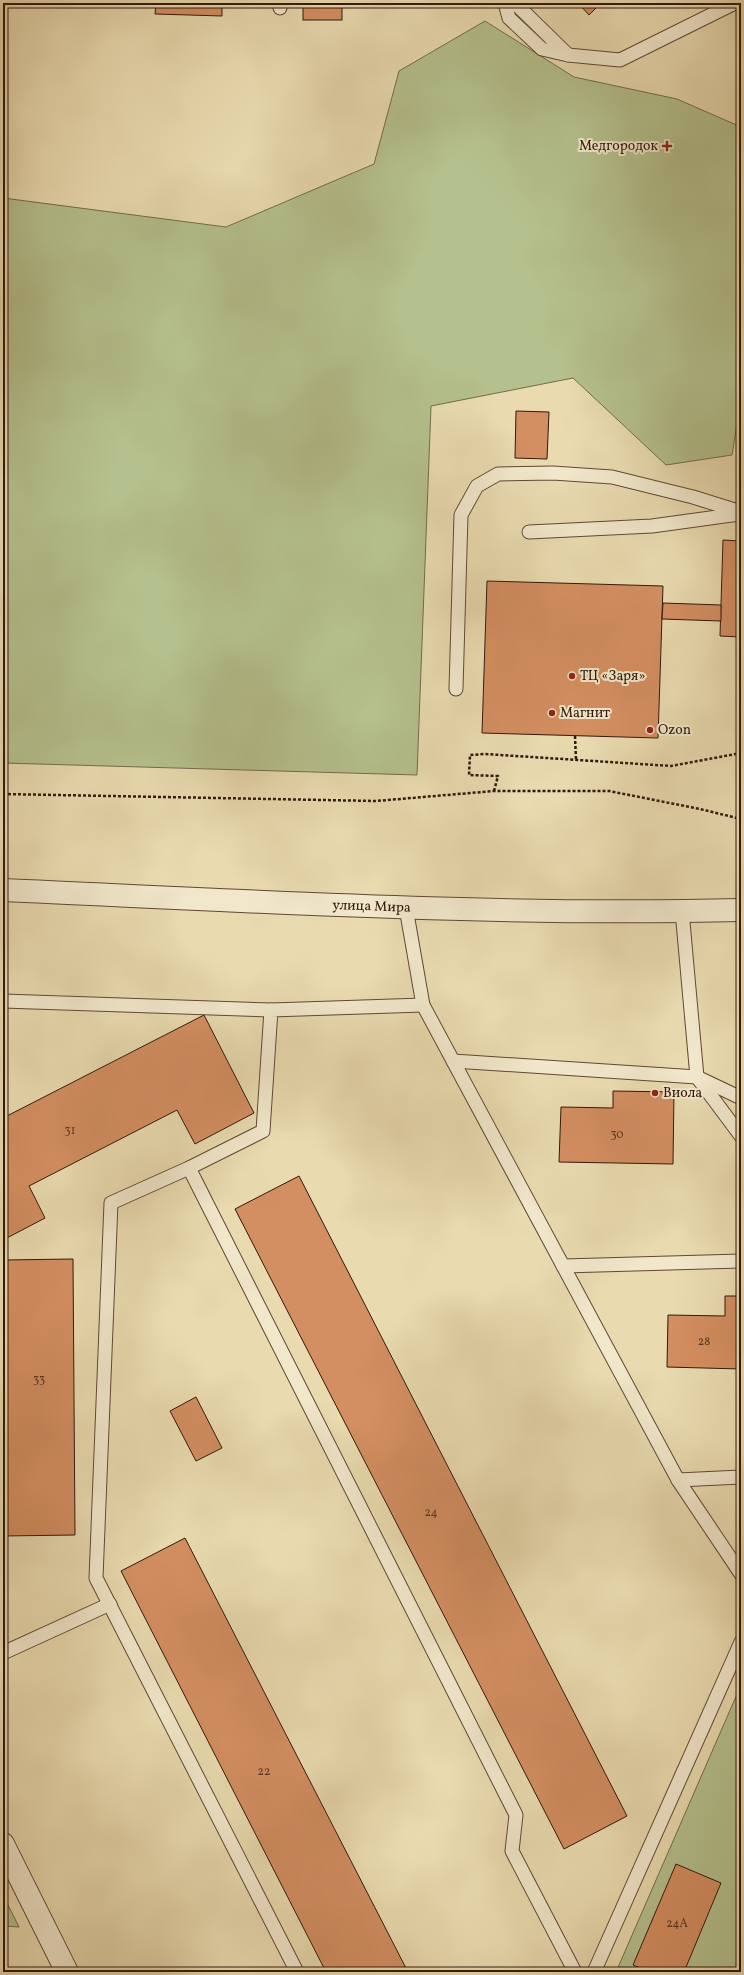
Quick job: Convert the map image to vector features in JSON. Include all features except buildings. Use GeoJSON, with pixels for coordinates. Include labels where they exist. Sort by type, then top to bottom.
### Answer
{"type":"FeatureCollection","features":[{"type":"Feature","properties":{"kind":"street","name":"улица Мира"},"geometry":{"type":"LineString","coordinates":[[3,890],[406,908],[682,911],[741,910]]}},
{"type":"Feature","properties":{"kind":"street"},"geometry":{"type":"LineString","coordinates":[[3,1844],[67,1972]]}},
{"type":"Feature","properties":{"kind":"lane"},"geometry":{"type":"LineString","coordinates":[[505,3],[509,18],[542,50],[568,55],[620,60],[735,3]]}},
{"type":"Feature","properties":{"kind":"lane"},"geometry":{"type":"LineString","coordinates":[[515,3],[568,55]]}},
{"type":"Feature","properties":{"kind":"lane"},"geometry":{"type":"LineString","coordinates":[[456,689],[461,515],[477,486],[498,474],[553,472],[612,477],[693,496],[741,513]]}},
{"type":"Feature","properties":{"kind":"lane"},"geometry":{"type":"LineString","coordinates":[[529,532],[652,526],[741,513]]}},
{"type":"Feature","properties":{"kind":"lane"},"geometry":{"type":"LineString","coordinates":[[406,908],[423,1005],[678,1480],[741,1574]]}},
{"type":"Feature","properties":{"kind":"lane"},"geometry":{"type":"LineString","coordinates":[[682,911],[697,1077],[741,1136]]}},
{"type":"Feature","properties":{"kind":"lane"},"geometry":{"type":"LineString","coordinates":[[3,1001],[272,1010],[423,1005]]}},
{"type":"Feature","properties":{"kind":"lane"},"geometry":{"type":"LineString","coordinates":[[272,1010],[263,1131],[188,1168],[111,1203],[96,1578],[297,1972]]}},
{"type":"Feature","properties":{"kind":"lane"},"geometry":{"type":"LineString","coordinates":[[453,1061],[697,1077],[741,1098]]}},
{"type":"Feature","properties":{"kind":"lane"},"geometry":{"type":"LineString","coordinates":[[188,1168],[516,1815],[512,1851],[575,1972]]}},
{"type":"Feature","properties":{"kind":"lane"},"geometry":{"type":"LineString","coordinates":[[563,1266],[741,1261]]}},
{"type":"Feature","properties":{"kind":"lane"},"geometry":{"type":"LineString","coordinates":[[678,1480],[741,1477]]}},
{"type":"Feature","properties":{"kind":"lane"},"geometry":{"type":"LineString","coordinates":[[3,1654],[110,1604]]}},
{"type":"Feature","properties":{"kind":"lane"},"geometry":{"type":"LineString","coordinates":[[594,1972],[741,1642]]}},
{"type":"Feature","properties":{"kind":"path"},"geometry":{"type":"LineString","coordinates":[[575,736],[576,760]]}},
{"type":"Feature","properties":{"kind":"path"},"geometry":{"type":"LineString","coordinates":[[494,791],[498,776],[469,775],[470,755],[485,754],[671,766],[741,753]]}},
{"type":"Feature","properties":{"kind":"path"},"geometry":{"type":"LineString","coordinates":[[3,794],[376,801],[494,791],[609,791],[700,809],[741,819]]}},
{"type":"Feature","properties":{"kind":"green space"},"geometry":{"type":"Polygon","coordinates":[[[485,21],[574,77],[677,99],[741,127],[741,400],[732,455],[666,465],[573,378],[431,406],[417,775],[3,763],[3,198],[226,227],[374,164],[399,71],[485,21]]]}},
{"type":"Feature","properties":{"kind":"green space"},"geometry":{"type":"Polygon","coordinates":[[[741,1685],[741,1972],[616,1972],[741,1685]]]}},
{"type":"Feature","properties":{"kind":"green space"},"geometry":{"type":"Polygon","coordinates":[[[3,1895],[19,1927],[3,1926],[3,1895]]]}},
{"type":"Feature","properties":{"kind":"place","name":"Медгородок"},"geometry":{"type":"Point","coordinates":[667,146]}},
{"type":"Feature","properties":{"kind":"place","name":"ТЦ «Заря»"},"geometry":{"type":"Point","coordinates":[572,676]}},
{"type":"Feature","properties":{"kind":"place","name":"Магнит"},"geometry":{"type":"Point","coordinates":[552,713]}},
{"type":"Feature","properties":{"kind":"place","name":"Ozon"},"geometry":{"type":"Point","coordinates":[650,730]}},
{"type":"Feature","properties":{"kind":"place","name":"Виола"},"geometry":{"type":"Point","coordinates":[655,1093]}}]}
